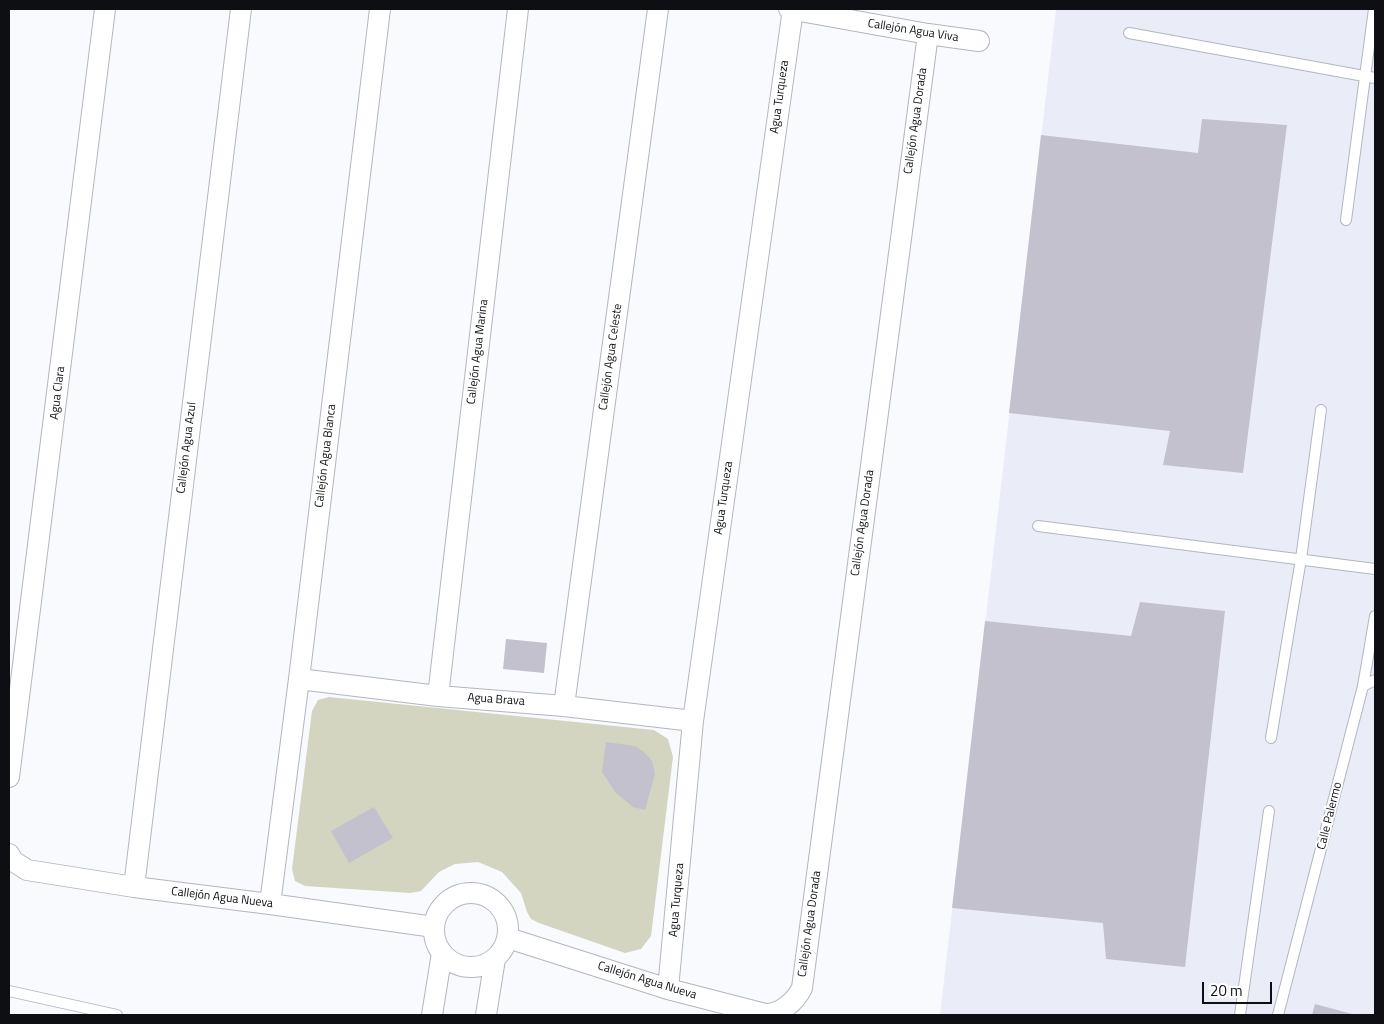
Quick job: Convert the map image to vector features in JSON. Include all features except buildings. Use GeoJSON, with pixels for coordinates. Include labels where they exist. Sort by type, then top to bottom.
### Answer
{"type":"FeatureCollection","features":[{"type":"Feature","properties":{"kind":"street","name":"Agua Clara"},"geometry":{"type":"LineString","coordinates":[[9,776],[106,9]]}},
{"type":"Feature","properties":{"kind":"street","name":"Callejón Agua Azul"},"geometry":{"type":"LineString","coordinates":[[134,887],[241,9]]}},
{"type":"Feature","properties":{"kind":"street","name":"Callejón Agua Blanca"},"geometry":{"type":"LineString","coordinates":[[270,904],[380,9]]}},
{"type":"Feature","properties":{"kind":"street","name":"Callejón Agua Marina"},"geometry":{"type":"LineString","coordinates":[[438,696],[518,9]]}},
{"type":"Feature","properties":{"kind":"street","name":"Callejón Agua Celeste"},"geometry":{"type":"LineString","coordinates":[[564,706],[658,9]]}},
{"type":"Feature","properties":{"kind":"street","name":"Callejón Agua Viva"},"geometry":{"type":"LineString","coordinates":[[791,9],[928,34],[979,41]]}},
{"type":"Feature","properties":{"kind":"street","name":"Agua Turqueza"},"geometry":{"type":"LineString","coordinates":[[668,988],[693,721],[791,9]]}},
{"type":"Feature","properties":{"kind":"street","name":"Callejón Agua Dorada"},"geometry":{"type":"LineString","coordinates":[[787,1006],[794,1001],[802,988],[928,34]]}},
{"type":"Feature","properties":{"kind":"street","name":"Agua Brava"},"geometry":{"type":"LineString","coordinates":[[299,679],[438,696],[564,706],[693,721]]}},
{"type":"Feature","properties":{"kind":"street","name":"Callejón Agua Nueva"},"geometry":{"type":"LineString","coordinates":[[11,857],[27,870],[134,887],[434,927]]}},
{"type":"Feature","properties":{"kind":"street"},"geometry":{"type":"LineString","coordinates":[[465,893],[477,893],[489,897],[499,904],[506,914],[509,926],[508,938],[503,950],[495,959],[473,967],[461,966],[450,961],[442,953],[434,936],[434,927],[437,915],[453,897],[465,893]]}},
{"type":"Feature","properties":{"kind":"street","name":"Callejón Agua Nueva"},"geometry":{"type":"LineString","coordinates":[[508,938],[668,988],[765,1014],[771,1014],[787,1006]]}},
{"type":"Feature","properties":{"kind":"street"},"geometry":{"type":"LineString","coordinates":[[432,1015],[442,953]]}},
{"type":"Feature","properties":{"kind":"street"},"geometry":{"type":"LineString","coordinates":[[486,1015],[495,959]]}},
{"type":"Feature","properties":{"kind":"lane"},"geometry":{"type":"LineString","coordinates":[[1346,220],[1374,9]]}},
{"type":"Feature","properties":{"kind":"lane"},"geometry":{"type":"LineString","coordinates":[[1129,34],[1375,78]]}},
{"type":"Feature","properties":{"kind":"lane"},"geometry":{"type":"LineString","coordinates":[[1271,738],[1300,559],[1321,410]]}},
{"type":"Feature","properties":{"kind":"lane"},"geometry":{"type":"LineString","coordinates":[[1038,526],[1375,569]]}},
{"type":"Feature","properties":{"kind":"lane","name":"Calle Palermo"},"geometry":{"type":"LineString","coordinates":[[1278,1015],[1363,686],[1375,616]]}},
{"type":"Feature","properties":{"kind":"lane"},"geometry":{"type":"LineString","coordinates":[[1363,686],[1375,680]]}},
{"type":"Feature","properties":{"kind":"lane"},"geometry":{"type":"LineString","coordinates":[[1240,1015],[1269,811]]}},
{"type":"Feature","properties":{"kind":"lane"},"geometry":{"type":"LineString","coordinates":[[9,991],[117,1015]]}},
{"type":"Feature","properties":{"kind":"shaded area"},"geometry":{"type":"Polygon","coordinates":[[[1056,9],[1375,9],[1375,1015],[940,1015],[1056,9]]]}},
{"type":"Feature","properties":{"kind":"green space"},"geometry":{"type":"Polygon","coordinates":[[[329,697],[654,730],[668,739],[673,757],[651,936],[641,949],[625,953],[531,919],[521,893],[502,872],[478,862],[455,864],[439,872],[421,891],[410,893],[305,886],[295,881],[292,869],[312,711],[318,700],[329,697]]]}}]}
